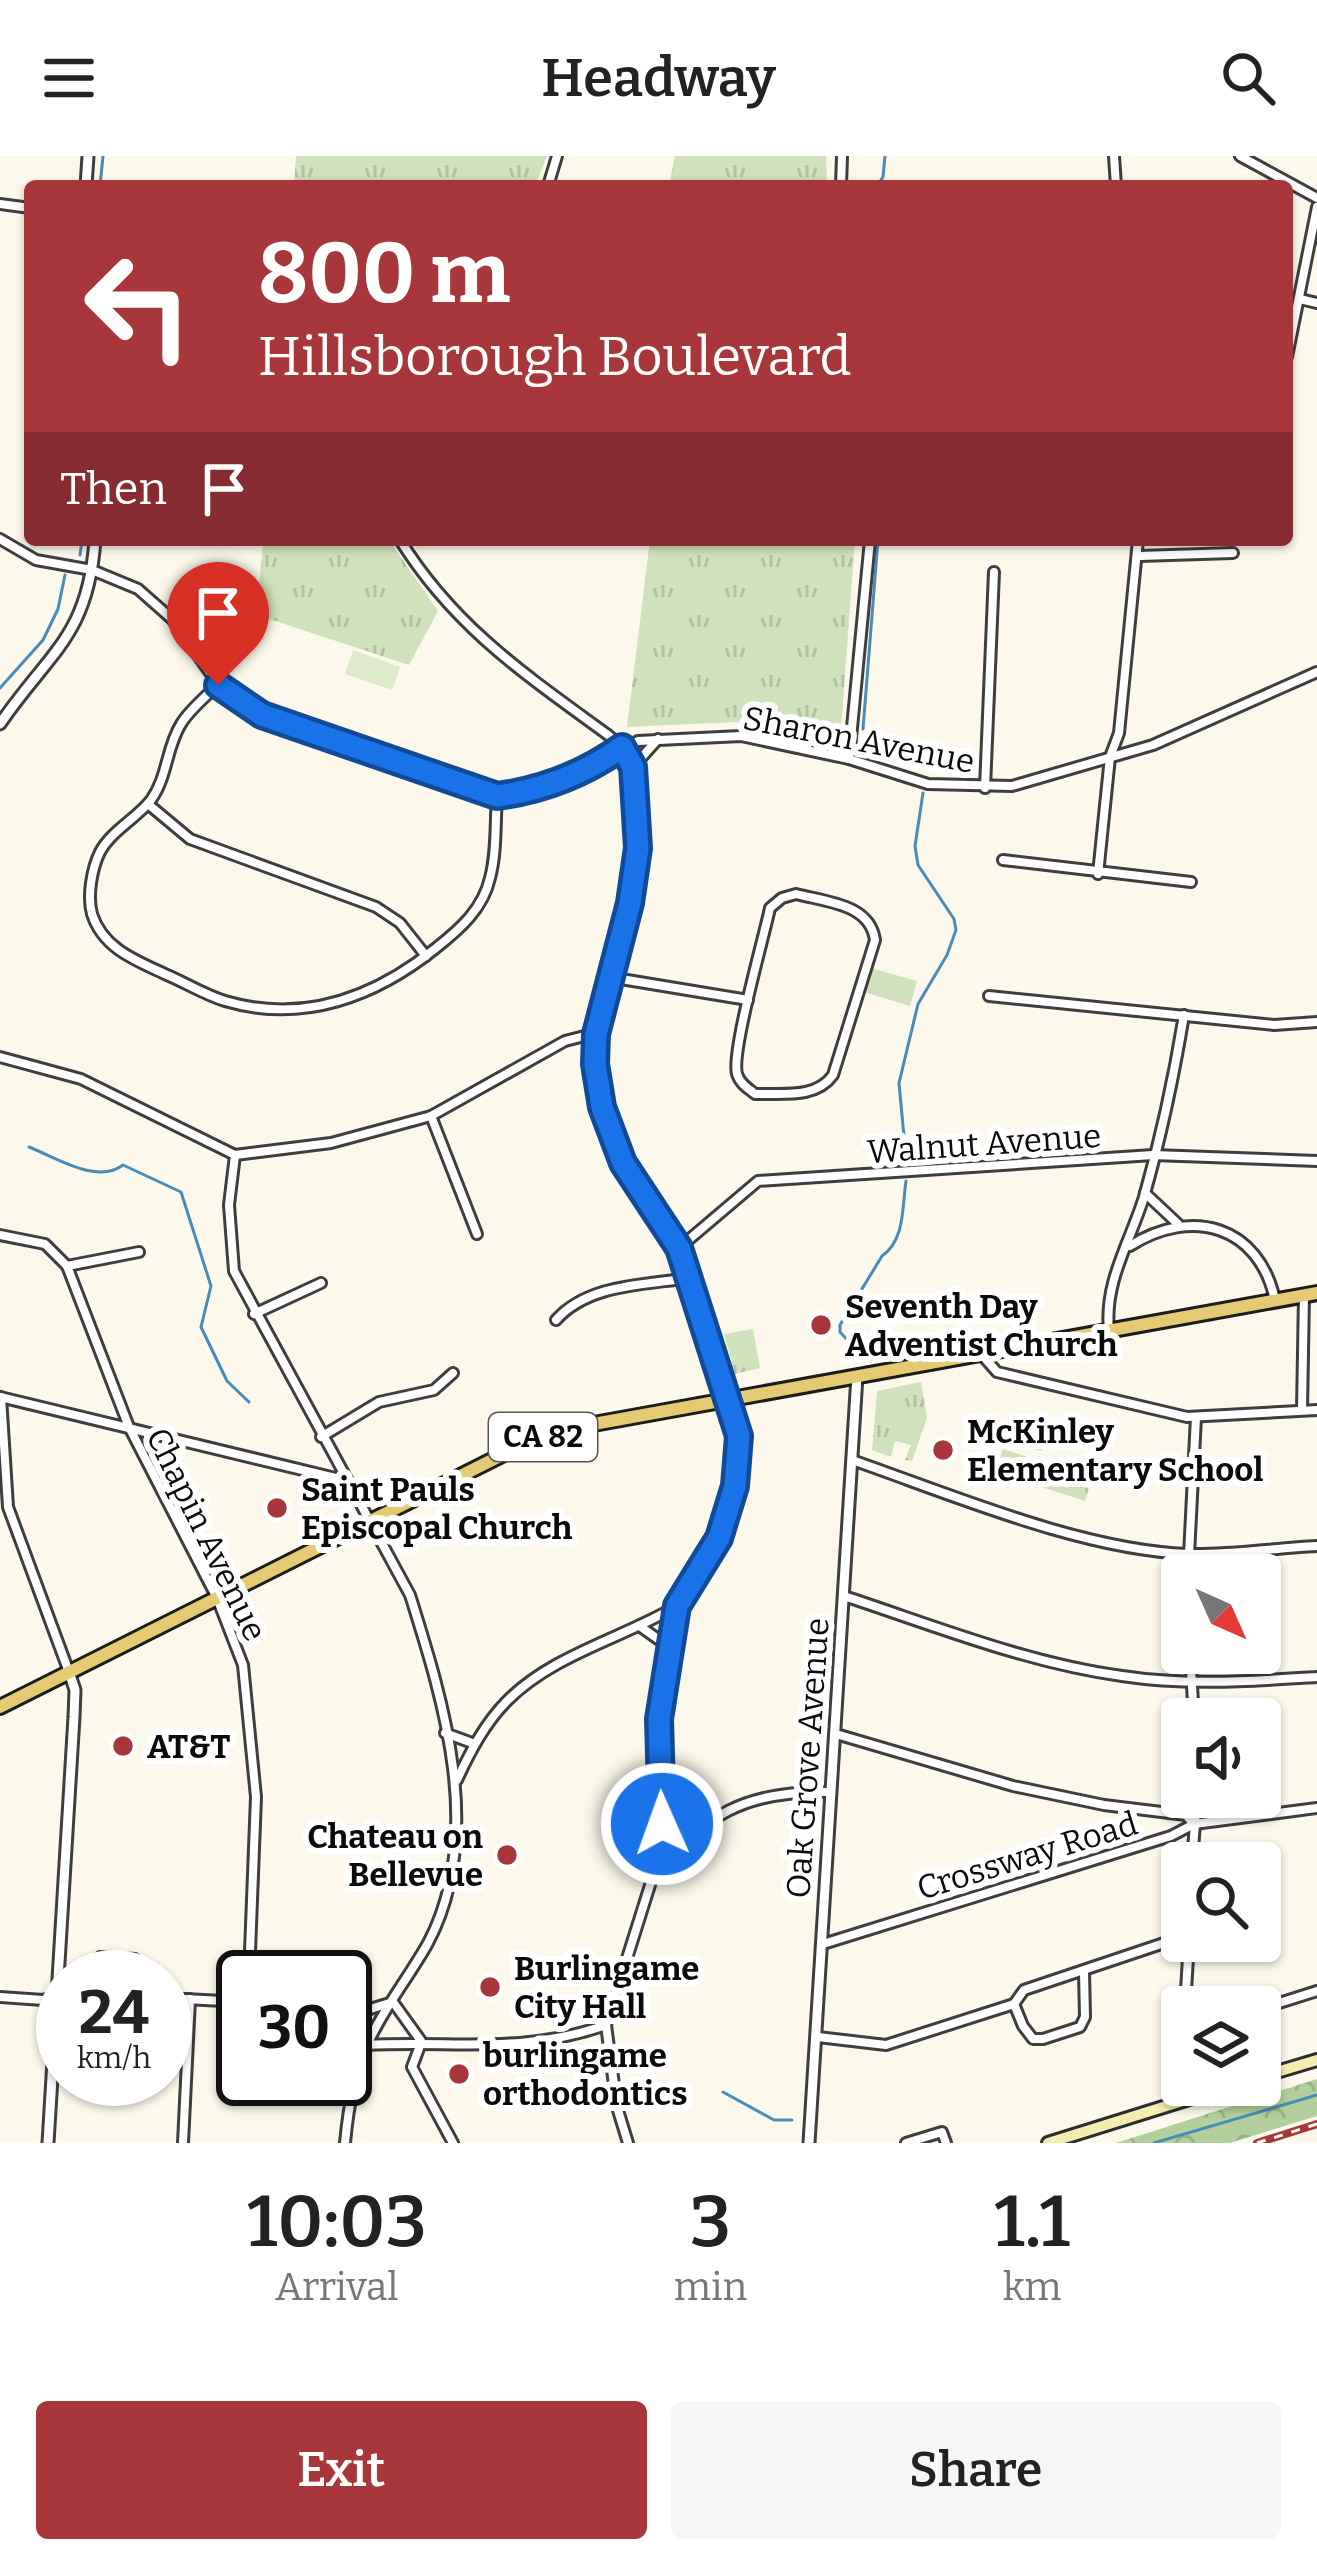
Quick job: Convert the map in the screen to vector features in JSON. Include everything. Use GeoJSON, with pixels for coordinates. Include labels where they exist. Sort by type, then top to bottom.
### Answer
{"type":"FeatureCollection","features":[{"type":"Feature","properties":{"kind":"main road","name":"CA 82"},"geometry":{"type":"LineString","coordinates":[[0,1706],[546,1436],[585,1424],[1311,1294]]}},
{"type":"Feature","properties":{"kind":"main road"},"geometry":{"type":"LineString","coordinates":[[1281,2071],[1317,2060]]}},
{"type":"Feature","properties":{"kind":"main road"},"geometry":{"type":"LineString","coordinates":[[1048,2143],[1161,2104]]}},
{"type":"Feature","properties":{"kind":"street"},"geometry":{"type":"LineString","coordinates":[[1240,156],[1279,180]]}},
{"type":"Feature","properties":{"kind":"street"},"geometry":{"type":"LineString","coordinates":[[1293,330],[1317,203]]}},
{"type":"Feature","properties":{"kind":"street"},"geometry":{"type":"LineString","coordinates":[[1300,298],[1317,303]]}},
{"type":"Feature","properties":{"kind":"street"},"geometry":{"type":"LineString","coordinates":[[0,539],[36,560],[122,580],[162,608],[218,685],[262,715],[497,796],[490,879],[478,907],[460,928],[391,981],[349,1000],[303,1010],[223,1000],[121,953],[103,935],[92,913],[91,884],[101,849],[148,804],[165,778],[180,725],[218,685]]}},
{"type":"Feature","properties":{"kind":"street"},"geometry":{"type":"LineString","coordinates":[[0,724],[68,639],[81,613],[94,546]]}},
{"type":"Feature","properties":{"kind":"street"},"geometry":{"type":"LineString","coordinates":[[404,546],[429,586],[475,632],[622,747],[633,767],[638,848],[630,903],[596,1034],[595,1064],[611,1140],[679,1248],[739,1436],[735,1486],[719,1538],[677,1606],[659,1719],[662,1824],[651,1882],[606,2025],[617,2107],[628,2143]]}},
{"type":"Feature","properties":{"kind":"street"},"geometry":{"type":"LineString","coordinates":[[849,759],[869,546]]}},
{"type":"Feature","properties":{"kind":"street"},"geometry":{"type":"LineString","coordinates":[[1098,874],[1110,757],[1119,733],[1138,546]]}},
{"type":"Feature","properties":{"kind":"street"},"geometry":{"type":"LineString","coordinates":[[1139,556],[1233,554]]}},
{"type":"Feature","properties":{"kind":"street"},"geometry":{"type":"LineString","coordinates":[[985,788],[994,572]]}},
{"type":"Feature","properties":{"kind":"street","name":"Sharon Avenue"},"geometry":{"type":"LineString","coordinates":[[497,796],[530,792],[584,771],[622,747],[658,739],[741,736],[849,759],[928,784],[1012,786],[1153,745],[1317,672]]}},
{"type":"Feature","properties":{"kind":"street"},"geometry":{"type":"LineString","coordinates":[[633,767],[658,739]]}},
{"type":"Feature","properties":{"kind":"street"},"geometry":{"type":"LineString","coordinates":[[148,804],[190,839],[376,907],[400,923],[426,956]]}},
{"type":"Feature","properties":{"kind":"street"},"geometry":{"type":"LineString","coordinates":[[1003,860],[1191,882]]}},
{"type":"Feature","properties":{"kind":"street"},"geometry":{"type":"LineString","coordinates":[[796,894],[835,904],[864,914],[873,926],[875,940],[833,1075],[825,1085],[813,1091],[755,1094],[742,1084],[735,1069],[748,1000],[770,908],[782,898],[796,894]]}},
{"type":"Feature","properties":{"kind":"street"},"geometry":{"type":"LineString","coordinates":[[609,977],[748,1000]]}},
{"type":"Feature","properties":{"kind":"street"},"geometry":{"type":"LineString","coordinates":[[988,995],[1274,1025],[1317,1022]]}},
{"type":"Feature","properties":{"kind":"street"},"geometry":{"type":"LineString","coordinates":[[1108,1330],[1108,1289],[1145,1193],[1172,1090],[1184,1015]]}},
{"type":"Feature","properties":{"kind":"street"},"geometry":{"type":"LineString","coordinates":[[0,1057],[81,1079],[235,1155],[331,1143],[430,1116],[566,1041],[596,1034]]}},
{"type":"Feature","properties":{"kind":"street"},"geometry":{"type":"LineString","coordinates":[[430,1116],[477,1234]]}},
{"type":"Feature","properties":{"kind":"street"},"geometry":{"type":"LineString","coordinates":[[235,1155],[229,1205],[234,1271],[410,1595],[456,1781],[452,1858],[444,1898],[430,1938],[372,2035]]}},
{"type":"Feature","properties":{"kind":"street","name":"Walnut Avenue"},"geometry":{"type":"LineString","coordinates":[[679,1248],[758,1181],[1153,1155],[1317,1161]]}},
{"type":"Feature","properties":{"kind":"street"},"geometry":{"type":"LineString","coordinates":[[1145,1193],[1178,1224]]}},
{"type":"Feature","properties":{"kind":"street"},"geometry":{"type":"LineString","coordinates":[[1127,1249],[1178,1224],[1208,1227],[1236,1238],[1257,1256],[1270,1275],[1275,1300]]}},
{"type":"Feature","properties":{"kind":"street"},"geometry":{"type":"LineString","coordinates":[[0,1235],[45,1244],[67,1266],[139,1252]]}},
{"type":"Feature","properties":{"kind":"street","name":"Chapin Avenue"},"geometry":{"type":"LineString","coordinates":[[67,1266],[129,1427],[218,1598],[243,1665],[254,1759],[256,1888],[251,1950]]}},
{"type":"Feature","properties":{"kind":"street"},"geometry":{"type":"LineString","coordinates":[[556,1320],[568,1305],[587,1295],[689,1278]]}},
{"type":"Feature","properties":{"kind":"street"},"geometry":{"type":"LineString","coordinates":[[254,1314],[321,1283]]}},
{"type":"Feature","properties":{"kind":"street"},"geometry":{"type":"LineString","coordinates":[[1302,1410],[1311,1294]]}},
{"type":"Feature","properties":{"kind":"street"},"geometry":{"type":"LineString","coordinates":[[981,1353],[998,1372],[1196,1417],[1317,1410]]}},
{"type":"Feature","properties":{"kind":"street"},"geometry":{"type":"LineString","coordinates":[[321,1437],[379,1402],[434,1390],[453,1373]]}},
{"type":"Feature","properties":{"kind":"street","name":"Oak Grove Avenue"},"geometry":{"type":"LineString","coordinates":[[809,2143],[857,1376]]}},
{"type":"Feature","properties":{"kind":"street"},"geometry":{"type":"LineString","coordinates":[[63,1950],[75,1690],[8,1507],[0,1397],[347,1481]]}},
{"type":"Feature","properties":{"kind":"street"},"geometry":{"type":"LineString","coordinates":[[1188,1553],[1196,1417]]}},
{"type":"Feature","properties":{"kind":"street"},"geometry":{"type":"LineString","coordinates":[[852,1460],[1072,1534],[1188,1553],[1317,1546]]}},
{"type":"Feature","properties":{"kind":"street"},"geometry":{"type":"LineString","coordinates":[[844,1596],[1037,1659],[1121,1676],[1191,1682],[1317,1677]]}},
{"type":"Feature","properties":{"kind":"street"},"geometry":{"type":"LineString","coordinates":[[456,1781],[506,1701],[538,1677],[677,1606]]}},
{"type":"Feature","properties":{"kind":"street"},"geometry":{"type":"LineString","coordinates":[[640,1627],[669,1647]]}},
{"type":"Feature","properties":{"kind":"street"},"geometry":{"type":"LineString","coordinates":[[1191,1674],[1192,1698]]}},
{"type":"Feature","properties":{"kind":"street"},"geometry":{"type":"LineString","coordinates":[[446,1732],[475,1744]]}},
{"type":"Feature","properties":{"kind":"street"},"geometry":{"type":"LineString","coordinates":[[836,1734],[1012,1786],[1104,1805],[1186,1815],[1194,1825]]}},
{"type":"Feature","properties":{"kind":"street"},"geometry":{"type":"LineString","coordinates":[[651,1882],[683,1840],[742,1804],[801,1791],[832,1792]]}},
{"type":"Feature","properties":{"kind":"street","name":"Crossway Road"},"geometry":{"type":"LineString","coordinates":[[823,1944],[1194,1825],[1317,1808]]}},
{"type":"Feature","properties":{"kind":"street"},"geometry":{"type":"LineString","coordinates":[[1193,1842],[1195,1818]]}},
{"type":"Feature","properties":{"kind":"street"},"geometry":{"type":"LineString","coordinates":[[662,1824],[683,1840]]}},
{"type":"Feature","properties":{"kind":"street"},"geometry":{"type":"LineString","coordinates":[[818,2037],[886,2045],[1015,2004],[1024,1990],[1161,1947]]}},
{"type":"Feature","properties":{"kind":"street"},"geometry":{"type":"LineString","coordinates":[[1015,2004],[1023,2026],[1034,2038],[1080,2027],[1085,2017],[1084,1972]]}},
{"type":"Feature","properties":{"kind":"street"},"geometry":{"type":"LineString","coordinates":[[1281,2002],[1317,1991]]}},
{"type":"Feature","properties":{"kind":"street"},"geometry":{"type":"LineString","coordinates":[[0,1997],[36,2000]]}},
{"type":"Feature","properties":{"kind":"street"},"geometry":{"type":"LineString","coordinates":[[372,2007],[393,2002]]}},
{"type":"Feature","properties":{"kind":"street"},"geometry":{"type":"LineString","coordinates":[[393,2002],[422,2042]]}},
{"type":"Feature","properties":{"kind":"street"},"geometry":{"type":"LineString","coordinates":[[372,2045],[527,2045],[566,2039],[606,2025]]}},
{"type":"Feature","properties":{"kind":"street"},"geometry":{"type":"LineString","coordinates":[[422,2042],[412,2067],[453,2143]]}},
{"type":"Feature","properties":{"kind":"street"},"geometry":{"type":"LineString","coordinates":[[47,2143],[50,2106]]}},
{"type":"Feature","properties":{"kind":"street"},"geometry":{"type":"LineString","coordinates":[[183,2143],[185,2106]]}},
{"type":"Feature","properties":{"kind":"street"},"geometry":{"type":"LineString","coordinates":[[345,2143],[349,2106]]}},
{"type":"Feature","properties":{"kind":"street"},"geometry":{"type":"LineString","coordinates":[[906,2143],[942,2132],[946,2143]]}},
{"type":"Feature","properties":{"kind":"green space"},"geometry":{"type":"Polygon","coordinates":[[[296,156],[547,156],[537,180],[294,180],[296,156]]]}},
{"type":"Feature","properties":{"kind":"green space"},"geometry":{"type":"Polygon","coordinates":[[[675,156],[826,156],[827,180],[670,180],[675,156]]]}},
{"type":"Feature","properties":{"kind":"green space"},"geometry":{"type":"Polygon","coordinates":[[[263,546],[393,546],[438,611],[409,665],[257,615],[263,546]]]}},
{"type":"Feature","properties":{"kind":"green space"},"geometry":{"type":"Polygon","coordinates":[[[649,546],[855,546],[840,741],[736,722],[627,727],[649,546]]]}},
{"type":"Feature","properties":{"kind":"green space"},"geometry":{"type":"Polygon","coordinates":[[[353,650],[400,667],[392,690],[345,674],[353,650]]]}},
{"type":"Feature","properties":{"kind":"green space"},"geometry":{"type":"Polygon","coordinates":[[[871,968],[917,981],[910,1006],[864,992],[871,968]]]}},
{"type":"Feature","properties":{"kind":"green space"},"geometry":{"type":"Polygon","coordinates":[[[753,1329],[760,1368],[735,1374],[724,1334],[753,1329]]]}},
{"type":"Feature","properties":{"kind":"green space"},"geometry":{"type":"Polygon","coordinates":[[[921,1382],[927,1418],[912,1461],[905,1460],[911,1445],[895,1441],[891,1457],[872,1450],[877,1391],[921,1382]]]}},
{"type":"Feature","properties":{"kind":"green space"},"geometry":{"type":"Polygon","coordinates":[[[1009,1416],[1049,1429],[1041,1451],[1000,1438],[1009,1416]]]}},
{"type":"Feature","properties":{"kind":"green space"},"geometry":{"type":"Polygon","coordinates":[[[1003,1449],[1084,1475],[1082,1486],[1089,1488],[1085,1501],[995,1472],[1003,1449]]]}},
{"type":"Feature","properties":{"kind":"green space"},"geometry":{"type":"Polygon","coordinates":[[[1317,2079],[1317,2116],[1230,2143],[1116,2143],[1232,2106],[1281,2106],[1281,2090],[1317,2079]]]}},
{"type":"Feature","properties":{"kind":"waterway"},"geometry":{"type":"LineString","coordinates":[[101,180],[103,156]]}},
{"type":"Feature","properties":{"kind":"waterway"},"geometry":{"type":"LineString","coordinates":[[881,180],[885,156]]}},
{"type":"Feature","properties":{"kind":"waterway"},"geometry":{"type":"LineString","coordinates":[[80,555],[81,546]]}},
{"type":"Feature","properties":{"kind":"waterway"},"geometry":{"type":"LineString","coordinates":[[863,729],[878,546]]}},
{"type":"Feature","properties":{"kind":"waterway"},"geometry":{"type":"LineString","coordinates":[[0,688],[43,640],[58,609],[65,575]]}},
{"type":"Feature","properties":{"kind":"waterway"},"geometry":{"type":"LineString","coordinates":[[906,1158],[899,1083],[918,1004],[956,930],[954,919],[918,865],[915,846],[923,793]]}},
{"type":"Feature","properties":{"kind":"waterway"},"geometry":{"type":"LineString","coordinates":[[29,1147],[89,1171],[123,1165],[181,1192],[211,1286],[201,1327],[227,1381],[249,1402]]}},
{"type":"Feature","properties":{"kind":"waterway"},"geometry":{"type":"LineString","coordinates":[[861,1355],[840,1332],[840,1325],[895,1241],[906,1181]]}},
{"type":"Feature","properties":{"kind":"waterway"},"geometry":{"type":"LineString","coordinates":[[723,2092],[774,2120],[792,2120]]}},
{"type":"Feature","properties":{"kind":"waterway"},"geometry":{"type":"LineString","coordinates":[[1154,2143],[1317,2095]]}},
{"type":"Feature","properties":{"kind":"railway"},"geometry":{"type":"LineString","coordinates":[[1257,2143],[1317,2124]]}},
{"type":"Feature","properties":{"kind":"place","name":"Seventh Day Adventist Church"},"geometry":{"type":"Point","coordinates":[821,1325]}},
{"type":"Feature","properties":{"kind":"place","name":"McKinley Elementary School"},"geometry":{"type":"Point","coordinates":[943,1450]}},
{"type":"Feature","properties":{"kind":"place","name":"Saint Pauls Episcopal Church"},"geometry":{"type":"Point","coordinates":[277,1508]}},
{"type":"Feature","properties":{"kind":"place","name":"AT&T"},"geometry":{"type":"Point","coordinates":[123,1746]}},
{"type":"Feature","properties":{"kind":"place","name":"Chateau on Bellevue"},"geometry":{"type":"Point","coordinates":[507,1855]}},
{"type":"Feature","properties":{"kind":"place","name":"Burlingame City Hall"},"geometry":{"type":"Point","coordinates":[490,1987]}},
{"type":"Feature","properties":{"kind":"place","name":"burlingame orthodontics"},"geometry":{"type":"Point","coordinates":[459,2074]}},
{"type":"Feature","properties":{"kind":"route"},"geometry":{"type":"LineString","coordinates":[[218,685],[262,715],[497,796],[530,792],[557,782],[622,747],[633,767],[638,848],[630,903],[596,1034],[595,1064],[611,1140],[679,1248],[739,1436],[735,1486],[719,1538],[677,1606],[659,1719],[662,1824]]}}]}
